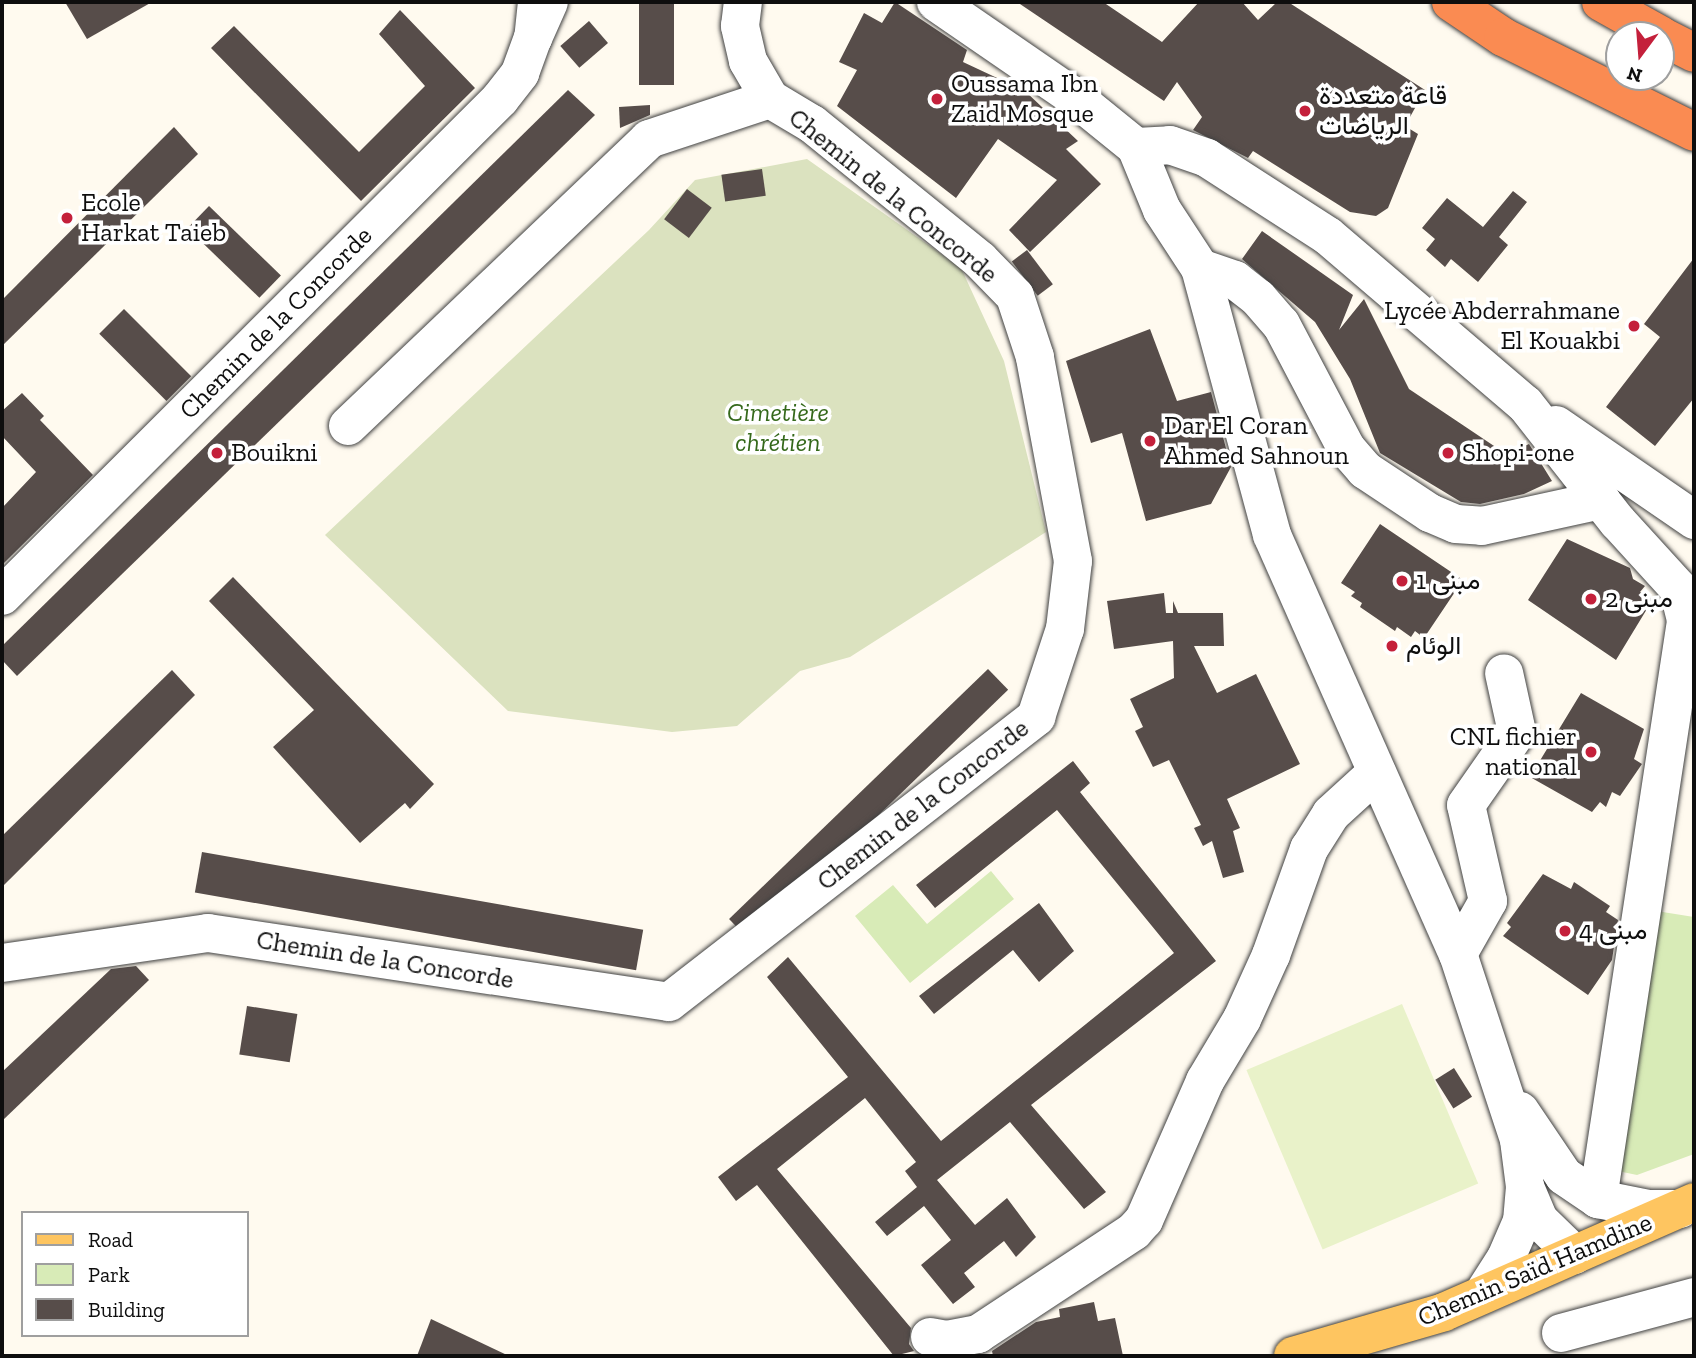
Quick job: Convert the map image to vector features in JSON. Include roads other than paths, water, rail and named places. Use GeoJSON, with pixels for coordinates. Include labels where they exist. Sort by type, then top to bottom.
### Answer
{"type":"FeatureCollection","features":[{"type":"Feature","properties":{"kind":"highway"},"geometry":{"type":"LineString","coordinates":[[1451,2],[1503,37],[1694,132]]}},
{"type":"Feature","properties":{"kind":"highway"},"geometry":{"type":"LineString","coordinates":[[1601,2],[1635,21]]}},
{"type":"Feature","properties":{"kind":"highway"},"geometry":{"type":"LineString","coordinates":[[1675,42],[1694,52]]}},
{"type":"Feature","properties":{"kind":"main road","name":"Chemin Saïd Hamdine"},"geometry":{"type":"LineString","coordinates":[[1308,1354],[1444,1312],[1687,1205]]}},
{"type":"Feature","properties":{"kind":"street","name":"Chemin de la Concorde"},"geometry":{"type":"LineString","coordinates":[[2,596],[500,99],[520,72],[535,20],[549,2]]}},
{"type":"Feature","properties":{"kind":"street","name":"Chemin de la Concorde"},"geometry":{"type":"LineString","coordinates":[[2,963],[208,933],[669,1002],[1036,717],[1065,629],[1073,561],[1035,357],[1015,296],[980,260],[822,133],[770,99],[748,61],[740,26],[743,2]]}},
{"type":"Feature","properties":{"kind":"street"},"geometry":{"type":"LineString","coordinates":[[936,2],[1073,96],[1136,147],[1162,210],[1200,268],[1272,535],[1458,954],[1518,1140],[1525,1187],[1539,1220],[1575,1255]]}},
{"type":"Feature","properties":{"kind":"street"},"geometry":{"type":"LineString","coordinates":[[348,426],[649,139],[770,99]]}},
{"type":"Feature","properties":{"kind":"street"},"geometry":{"type":"LineString","coordinates":[[1136,147],[1170,145],[1207,158],[1328,236],[1525,404],[1694,520]]}},
{"type":"Feature","properties":{"kind":"street"},"geometry":{"type":"LineString","coordinates":[[1200,268],[1235,280],[1258,298],[1281,324],[1346,448],[1365,470],[1430,513],[1456,524],[1482,526],[1601,500]]}},
{"type":"Feature","properties":{"kind":"street"},"geometry":{"type":"LineString","coordinates":[[1525,404],[1601,500],[1678,589],[1686,621],[1598,1199]]}},
{"type":"Feature","properties":{"kind":"street"},"geometry":{"type":"LineString","coordinates":[[1458,954],[1488,901],[1466,805],[1517,733],[1504,673]]}},
{"type":"Feature","properties":{"kind":"street"},"geometry":{"type":"LineString","coordinates":[[930,1337],[947,1340],[978,1334],[1134,1231],[1144,1220],[1205,1081],[1242,1018],[1270,955],[1309,849],[1331,814],[1377,772]]}},
{"type":"Feature","properties":{"kind":"street"},"geometry":{"type":"LineString","coordinates":[[1498,1073],[1541,1149],[1564,1175],[1598,1199],[1635,1208],[1687,1205]]}},
{"type":"Feature","properties":{"kind":"street"},"geometry":{"type":"LineString","coordinates":[[1564,1175],[1576,1206],[1575,1255]]}},
{"type":"Feature","properties":{"kind":"street"},"geometry":{"type":"LineString","coordinates":[[1483,1294],[1516,1238],[1525,1187]]}},
{"type":"Feature","properties":{"kind":"street"},"geometry":{"type":"LineString","coordinates":[[1561,1333],[1694,1297]]}},
{"type":"Feature","properties":{"kind":"place","name":"Oussama Ibn Zaid Mosque"},"geometry":{"type":"Point","coordinates":[937,99]}},
{"type":"Feature","properties":{"kind":"place","name":"قاعة متعددة الرياضات"},"geometry":{"type":"Point","coordinates":[1305,111]}},
{"type":"Feature","properties":{"kind":"place","name":"Ecole Harkat Taieb"},"geometry":{"type":"Point","coordinates":[67,218]}},
{"type":"Feature","properties":{"kind":"place","name":"Lycée Abderrahmane El Kouakbi"},"geometry":{"type":"Point","coordinates":[1634,326]}},
{"type":"Feature","properties":{"kind":"place","name":"Dar El Coran Ahmed Sahnoun"},"geometry":{"type":"Point","coordinates":[1150,441]}},
{"type":"Feature","properties":{"kind":"place","name":"Bouikni"},"geometry":{"type":"Point","coordinates":[217,453]}},
{"type":"Feature","properties":{"kind":"place","name":"Shopi-one"},"geometry":{"type":"Point","coordinates":[1448,453]}},
{"type":"Feature","properties":{"kind":"place","name":"مبنى 1"},"geometry":{"type":"Point","coordinates":[1402,581]}},
{"type":"Feature","properties":{"kind":"place","name":"مبنى 2"},"geometry":{"type":"Point","coordinates":[1591,599]}},
{"type":"Feature","properties":{"kind":"place","name":"الوئام"},"geometry":{"type":"Point","coordinates":[1392,646]}},
{"type":"Feature","properties":{"kind":"place","name":"CNL fichier national"},"geometry":{"type":"Point","coordinates":[1591,752]}},
{"type":"Feature","properties":{"kind":"place","name":"مبنى 4"},"geometry":{"type":"Point","coordinates":[1565,931]}},
{"type":"Feature","properties":{"kind":"park label","name":"Cimetière chrétien"},"geometry":{"type":"Point","coordinates":[778,428]}}]}
